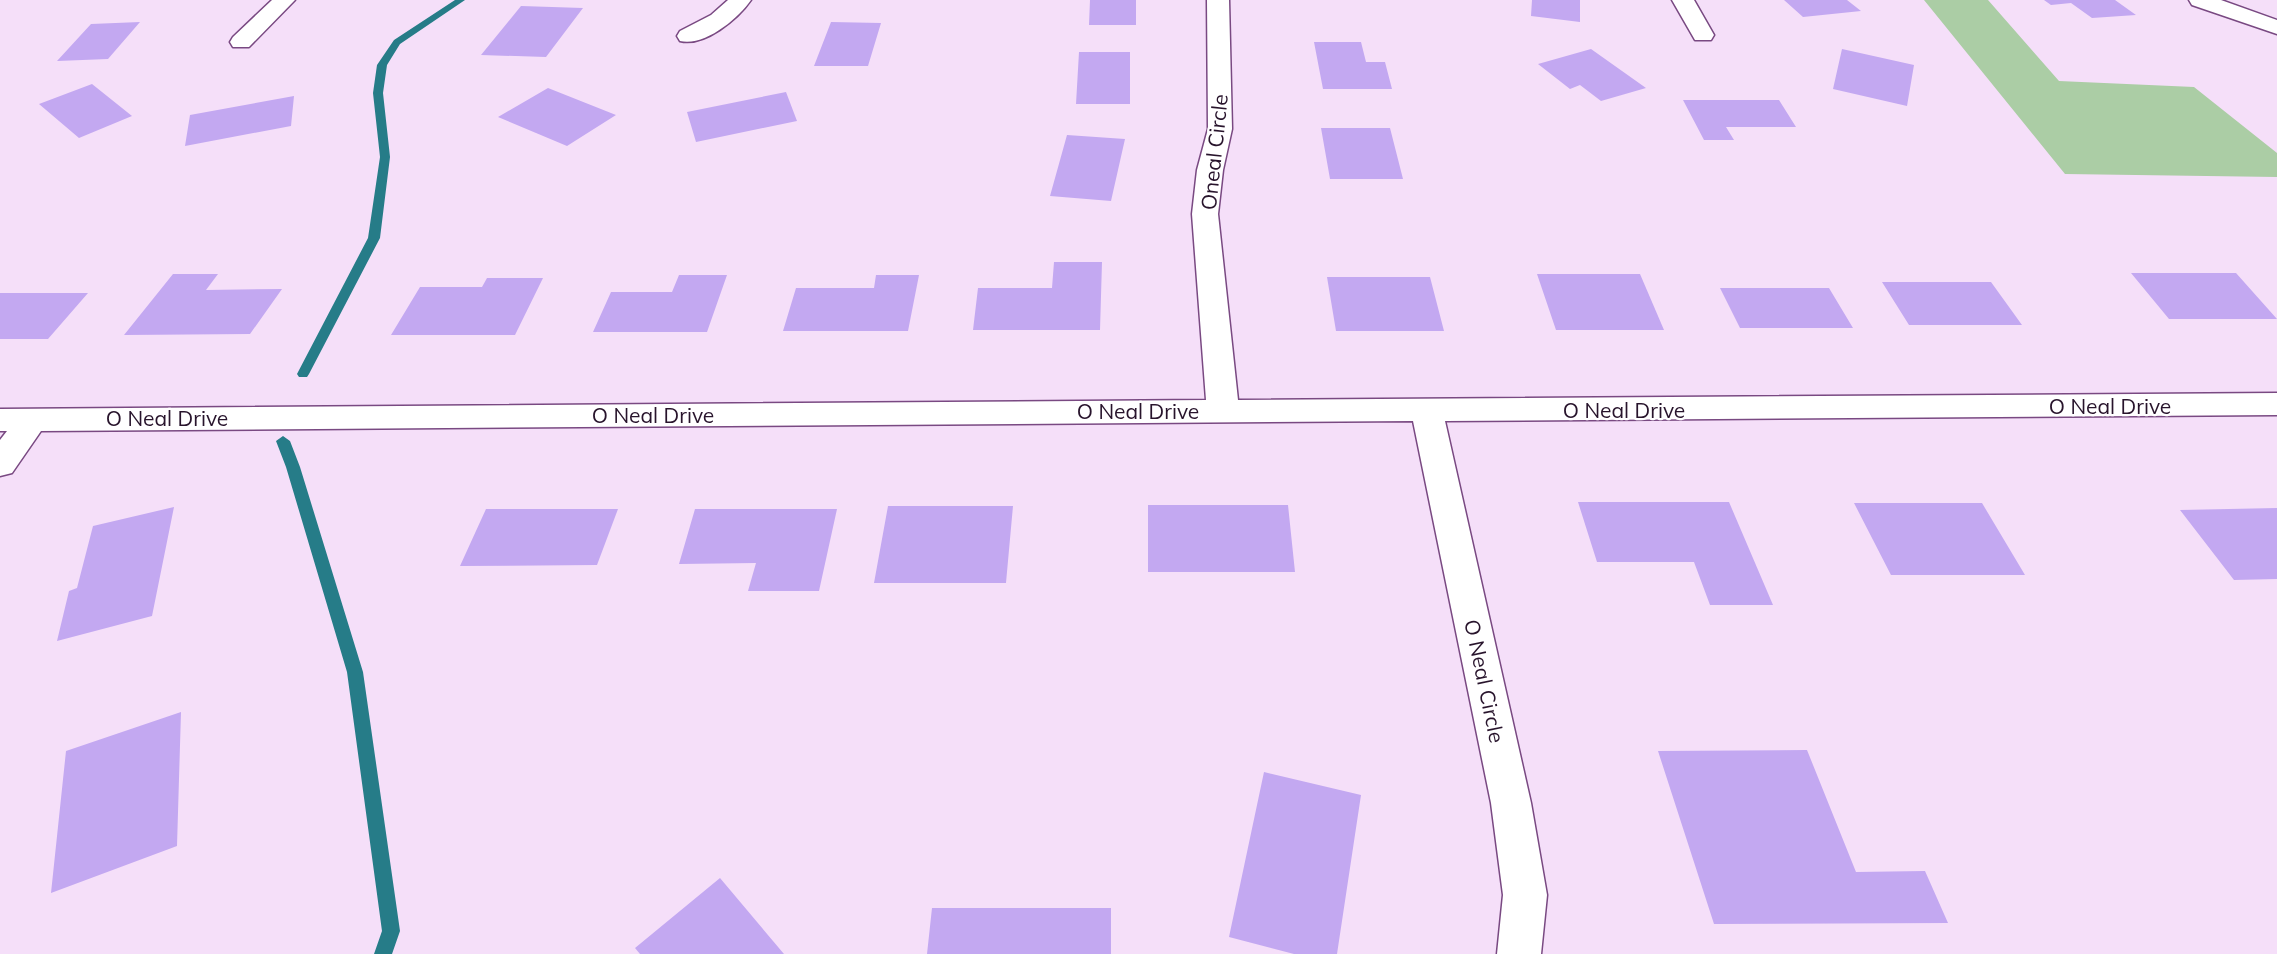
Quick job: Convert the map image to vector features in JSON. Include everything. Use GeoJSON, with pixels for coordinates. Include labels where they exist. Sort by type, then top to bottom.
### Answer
{"type":"FeatureCollection","features":[{"type":"Feature","properties":{"kind":"street"},"geometry":{"type":"LineString","coordinates":[[241,42],[284,0]]}},
{"type":"Feature","properties":{"kind":"street"},"geometry":{"type":"LineString","coordinates":[[688,36],[719,20],[740,0]]}},
{"type":"Feature","properties":{"kind":"street","name":"Oneal Circle"},"geometry":{"type":"LineString","coordinates":[[1218,0],[1220,129],[1209,170],[1205,214],[1223,411]]}},
{"type":"Feature","properties":{"kind":"street"},"geometry":{"type":"LineString","coordinates":[[1683,0],[1703,35]]}},
{"type":"Feature","properties":{"kind":"street"},"geometry":{"type":"LineString","coordinates":[[2200,0],[2253,21],[2277,27]]}},
{"type":"Feature","properties":{"kind":"street","name":"O Neal Drive"},"geometry":{"type":"LineString","coordinates":[[0,420],[2277,404]]}},
{"type":"Feature","properties":{"kind":"street","name":"O Neal Circle"},"geometry":{"type":"LineString","coordinates":[[1427,411],[1512,803],[1524,895],[1519,954]]}},
{"type":"Feature","properties":{"kind":"street"},"geometry":{"type":"LineString","coordinates":[[0,464],[33,419]]}},
{"type":"Feature","properties":{"kind":"green space"},"geometry":{"type":"Polygon","coordinates":[[[1924,0],[1988,0],[2059,81],[2194,87],[2277,153],[2277,177],[2065,174],[1924,0]]]}},
{"type":"Feature","properties":{"kind":"building"},"geometry":{"type":"Polygon","coordinates":[[[1090,0],[1136,0],[1136,25],[1089,25],[1090,0]]]}},
{"type":"Feature","properties":{"kind":"building"},"geometry":{"type":"Polygon","coordinates":[[[1532,0],[1580,0],[1580,22],[1531,16],[1532,0]]]}},
{"type":"Feature","properties":{"kind":"building"},"geometry":{"type":"Polygon","coordinates":[[[1784,0],[1847,0],[1861,11],[1803,17],[1784,0]]]}},
{"type":"Feature","properties":{"kind":"building"},"geometry":{"type":"Polygon","coordinates":[[[2044,0],[2115,0],[2136,15],[2092,18],[2071,3],[2051,5],[2044,0]]]}},
{"type":"Feature","properties":{"kind":"building"},"geometry":{"type":"Polygon","coordinates":[[[521,6],[583,8],[546,57],[481,55],[521,6]]]}},
{"type":"Feature","properties":{"kind":"building"},"geometry":{"type":"Polygon","coordinates":[[[140,22],[108,59],[57,61],[91,24],[140,22]]]}},
{"type":"Feature","properties":{"kind":"building"},"geometry":{"type":"Polygon","coordinates":[[[831,22],[881,23],[868,66],[814,66],[831,22]]]}},
{"type":"Feature","properties":{"kind":"building"},"geometry":{"type":"Polygon","coordinates":[[[1314,42],[1361,42],[1366,62],[1385,62],[1392,89],[1323,89],[1314,42]]]}},
{"type":"Feature","properties":{"kind":"building"},"geometry":{"type":"Polygon","coordinates":[[[1591,49],[1646,88],[1601,101],[1580,85],[1570,89],[1538,64],[1591,49]]]}},
{"type":"Feature","properties":{"kind":"building"},"geometry":{"type":"Polygon","coordinates":[[[1842,49],[1914,65],[1907,106],[1833,89],[1842,49]]]}},
{"type":"Feature","properties":{"kind":"building"},"geometry":{"type":"Polygon","coordinates":[[[1079,52],[1130,52],[1130,104],[1076,104],[1079,52]]]}},
{"type":"Feature","properties":{"kind":"building"},"geometry":{"type":"Polygon","coordinates":[[[92,84],[132,116],[79,138],[39,104],[92,84]]]}},
{"type":"Feature","properties":{"kind":"building"},"geometry":{"type":"Polygon","coordinates":[[[548,88],[616,115],[567,146],[498,117],[548,88]]]}},
{"type":"Feature","properties":{"kind":"building"},"geometry":{"type":"Polygon","coordinates":[[[786,92],[797,121],[696,142],[687,112],[786,92]]]}},
{"type":"Feature","properties":{"kind":"building"},"geometry":{"type":"Polygon","coordinates":[[[294,96],[291,126],[185,146],[190,115],[294,96]]]}},
{"type":"Feature","properties":{"kind":"building"},"geometry":{"type":"Polygon","coordinates":[[[1683,100],[1779,100],[1796,127],[1726,127],[1734,140],[1704,140],[1683,100]]]}},
{"type":"Feature","properties":{"kind":"building"},"geometry":{"type":"Polygon","coordinates":[[[1321,128],[1390,128],[1403,179],[1330,179],[1321,128]]]}},
{"type":"Feature","properties":{"kind":"building"},"geometry":{"type":"Polygon","coordinates":[[[1067,135],[1125,139],[1111,201],[1050,196],[1067,135]]]}},
{"type":"Feature","properties":{"kind":"building"},"geometry":{"type":"Polygon","coordinates":[[[1054,262],[1102,262],[1100,330],[973,330],[978,288],[1052,288],[1054,262]]]}},
{"type":"Feature","properties":{"kind":"building"},"geometry":{"type":"Polygon","coordinates":[[[2131,273],[2236,273],[2277,319],[2169,319],[2131,273]]]}},
{"type":"Feature","properties":{"kind":"building"},"geometry":{"type":"Polygon","coordinates":[[[173,274],[218,274],[206,290],[282,289],[250,334],[124,335],[173,274]]]}},
{"type":"Feature","properties":{"kind":"building"},"geometry":{"type":"Polygon","coordinates":[[[1537,274],[1640,274],[1664,330],[1556,330],[1537,274]]]}},
{"type":"Feature","properties":{"kind":"building"},"geometry":{"type":"Polygon","coordinates":[[[679,275],[727,275],[707,332],[593,332],[611,292],[672,292],[679,275]]]}},
{"type":"Feature","properties":{"kind":"building"},"geometry":{"type":"Polygon","coordinates":[[[876,275],[919,275],[908,331],[783,331],[796,288],[874,288],[876,275]]]}},
{"type":"Feature","properties":{"kind":"building"},"geometry":{"type":"Polygon","coordinates":[[[1327,277],[1430,277],[1444,331],[1336,331],[1327,277]]]}},
{"type":"Feature","properties":{"kind":"building"},"geometry":{"type":"Polygon","coordinates":[[[487,278],[543,278],[515,335],[391,335],[420,287],[482,287],[487,278]]]}},
{"type":"Feature","properties":{"kind":"building"},"geometry":{"type":"Polygon","coordinates":[[[1882,282],[1991,282],[2022,325],[1909,325],[1882,282]]]}},
{"type":"Feature","properties":{"kind":"building"},"geometry":{"type":"Polygon","coordinates":[[[1720,288],[1829,288],[1853,328],[1740,328],[1720,288]]]}},
{"type":"Feature","properties":{"kind":"building"},"geometry":{"type":"Polygon","coordinates":[[[0,293],[88,293],[48,339],[0,339],[0,293]]]}},
{"type":"Feature","properties":{"kind":"building"},"geometry":{"type":"Polygon","coordinates":[[[1578,502],[1729,502],[1773,605],[1710,605],[1694,562],[1597,562],[1578,502]]]}},
{"type":"Feature","properties":{"kind":"building"},"geometry":{"type":"Polygon","coordinates":[[[1854,503],[1982,503],[2025,575],[1891,575],[1854,503]]]}},
{"type":"Feature","properties":{"kind":"building"},"geometry":{"type":"Polygon","coordinates":[[[1148,505],[1288,505],[1295,572],[1148,572],[1148,505]]]}},
{"type":"Feature","properties":{"kind":"building"},"geometry":{"type":"Polygon","coordinates":[[[888,506],[1013,506],[1006,583],[874,583],[888,506]]]}},
{"type":"Feature","properties":{"kind":"building"},"geometry":{"type":"Polygon","coordinates":[[[174,507],[152,616],[57,641],[69,591],[77,588],[93,526],[174,507]]]}},
{"type":"Feature","properties":{"kind":"building"},"geometry":{"type":"Polygon","coordinates":[[[2277,508],[2277,579],[2234,580],[2180,510],[2277,508]]]}},
{"type":"Feature","properties":{"kind":"building"},"geometry":{"type":"Polygon","coordinates":[[[486,509],[618,509],[597,565],[460,566],[486,509]]]}},
{"type":"Feature","properties":{"kind":"building"},"geometry":{"type":"Polygon","coordinates":[[[695,509],[837,509],[819,591],[748,591],[756,563],[679,564],[695,509]]]}},
{"type":"Feature","properties":{"kind":"building"},"geometry":{"type":"Polygon","coordinates":[[[181,712],[177,846],[51,893],[66,751],[181,712]]]}},
{"type":"Feature","properties":{"kind":"building"},"geometry":{"type":"Polygon","coordinates":[[[1807,750],[1856,872],[1925,871],[1948,923],[1714,924],[1658,751],[1807,750]]]}},
{"type":"Feature","properties":{"kind":"building"},"geometry":{"type":"Polygon","coordinates":[[[1264,772],[1361,795],[1337,954],[1294,954],[1229,937],[1264,772]]]}},
{"type":"Feature","properties":{"kind":"building"},"geometry":{"type":"Polygon","coordinates":[[[720,878],[784,954],[640,954],[635,948],[720,878]]]}},
{"type":"Feature","properties":{"kind":"building"},"geometry":{"type":"Polygon","coordinates":[[[932,908],[1111,908],[1111,954],[927,954],[932,908]]]}},
{"type":"Feature","properties":{"kind":"waterway"},"geometry":{"type":"LineString","coordinates":[[303,374],[374,238],[385,157],[378,93],[382,65],[397,42],[461,0]]}},
{"type":"Feature","properties":{"kind":"waterway"},"geometry":{"type":"LineString","coordinates":[[283,441],[293,467],[355,672],[391,931],[383,954]]}}]}
